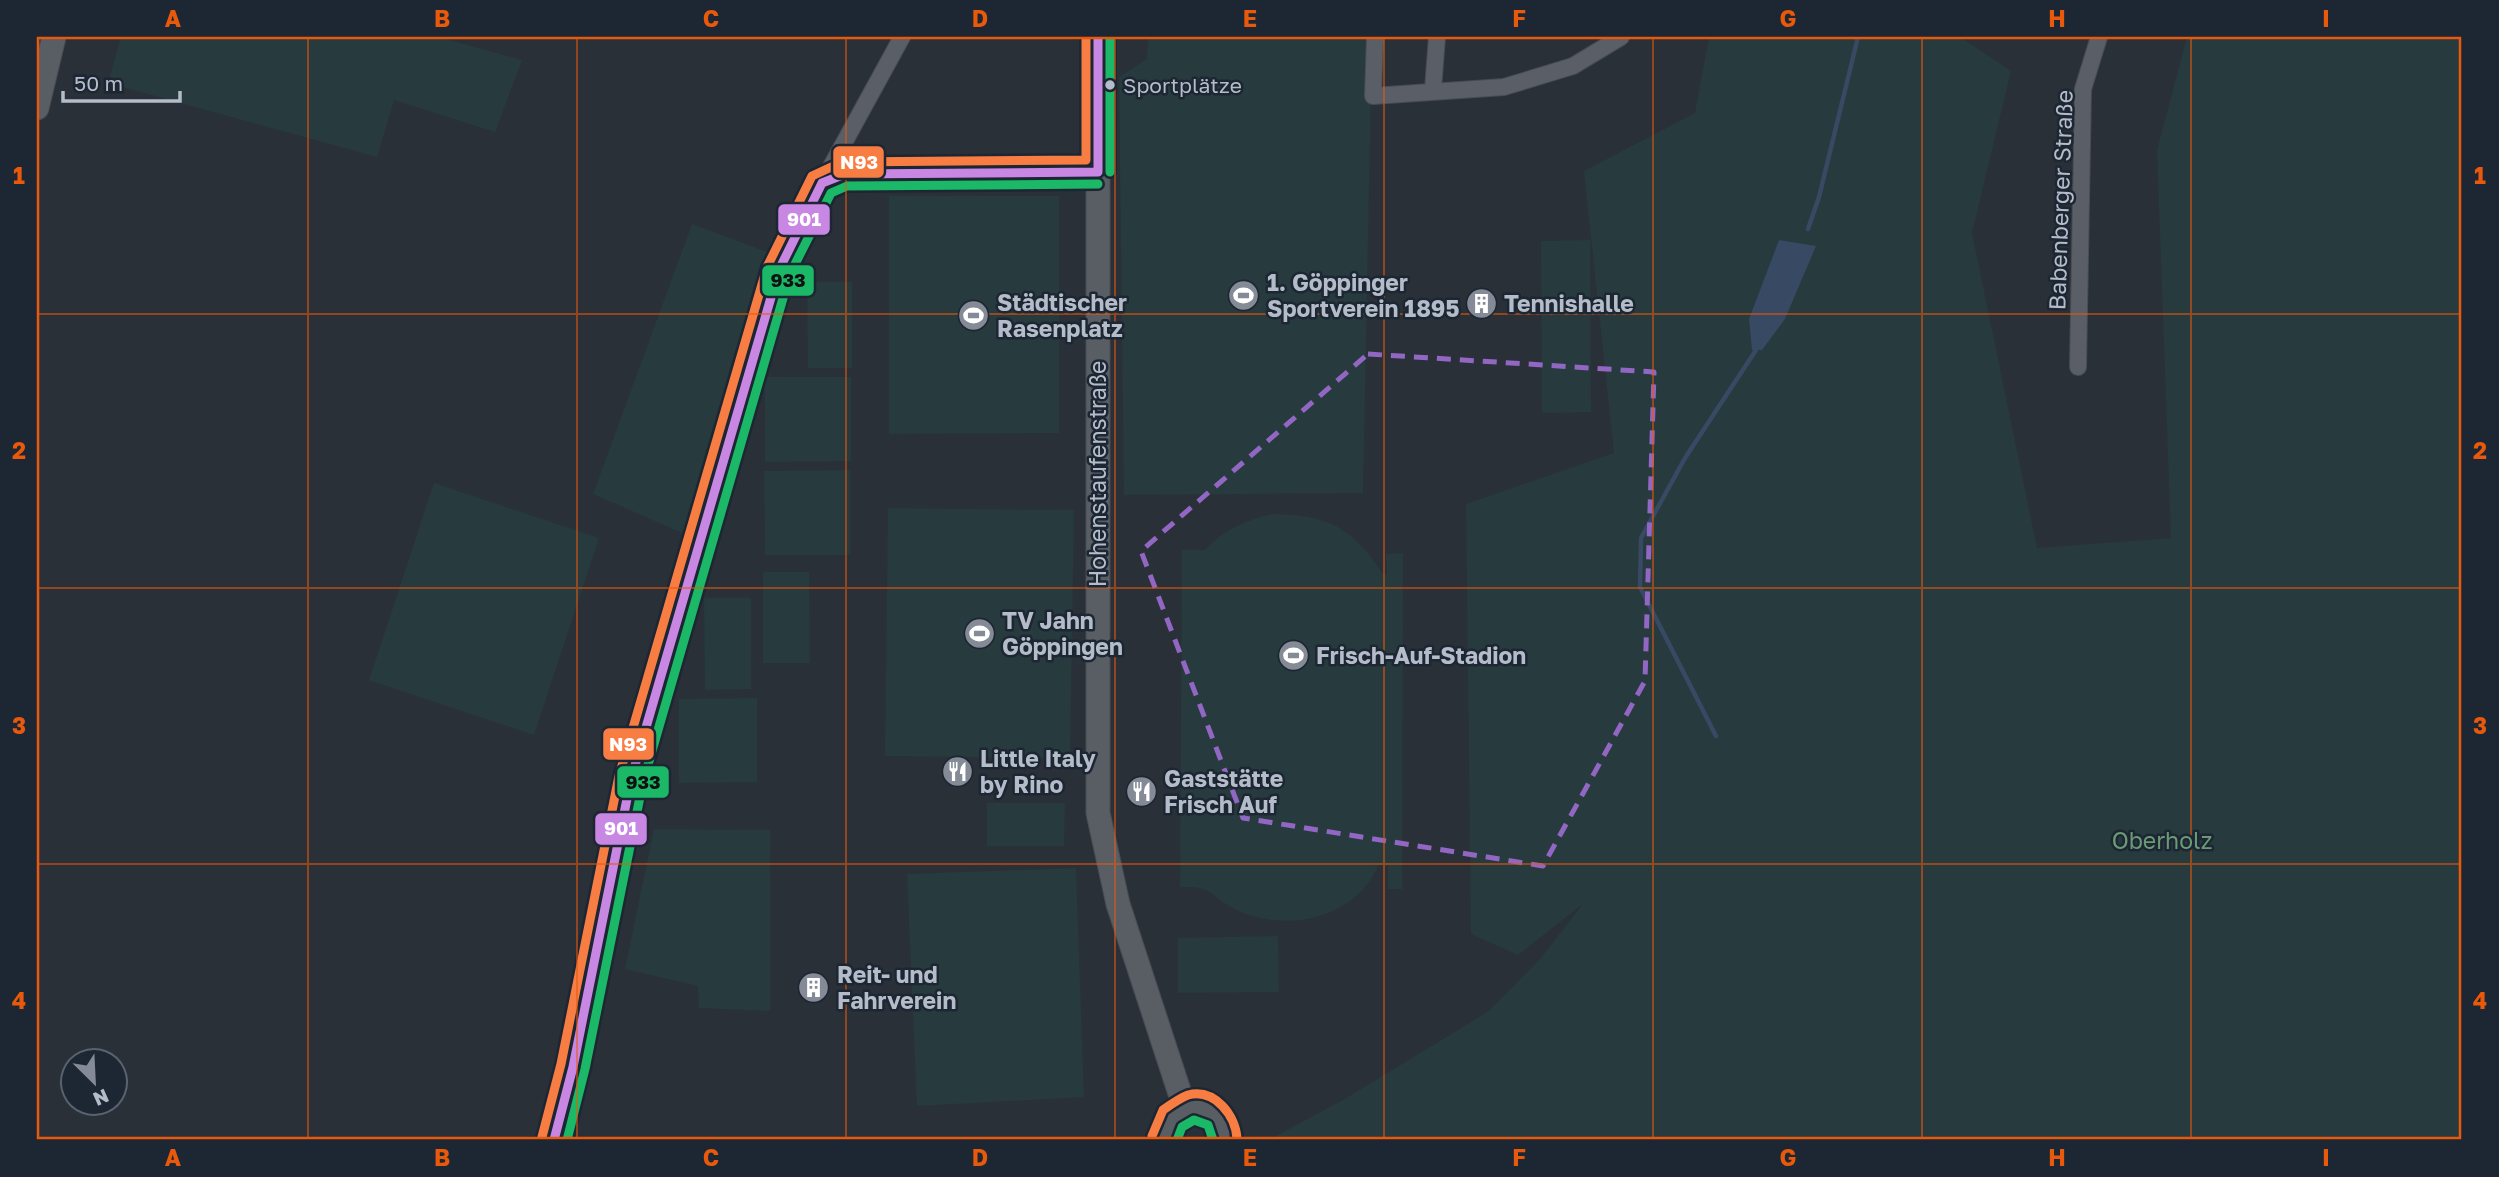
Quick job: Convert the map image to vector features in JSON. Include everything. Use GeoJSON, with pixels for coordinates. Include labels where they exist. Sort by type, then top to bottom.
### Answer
{"type":"FeatureCollection","features":[{"type":"Feature","properties":{"kind":"main road"},"geometry":{"type":"LineString","coordinates":[[37,108],[54,37]]}},
{"type":"Feature","properties":{"kind":"main road","name":"Hohenstaufenstraße"},"geometry":{"type":"LineString","coordinates":[[1098,37],[1098,813],[1118,904],[1185,1109]]}},
{"type":"Feature","properties":{"kind":"main road"},"geometry":{"type":"LineString","coordinates":[[1164,1140],[1167,1124],[1185,1109],[1200,1108],[1215,1115],[1224,1128],[1225,1140]]}},
{"type":"Feature","properties":{"kind":"street"},"geometry":{"type":"LineString","coordinates":[[554,1140],[574,1062],[631,779],[779,270],[822,183],[902,37]]}},
{"type":"Feature","properties":{"kind":"street"},"geometry":{"type":"LineString","coordinates":[[1375,37],[1373,96],[1433,89],[1504,87],[1573,66],[1621,37]]}},
{"type":"Feature","properties":{"kind":"street"},"geometry":{"type":"LineString","coordinates":[[1433,89],[1437,37]]}},
{"type":"Feature","properties":{"kind":"street","name":"Babenberger Straße"},"geometry":{"type":"LineString","coordinates":[[2078,368],[2083,89],[2099,37]]}},
{"type":"Feature","properties":{"kind":"street"},"geometry":{"type":"LineString","coordinates":[[822,183],[845,174],[1098,172]]}},
{"type":"Feature","properties":{"kind":"highlighted area"},"geometry":{"type":"Polygon","coordinates":[[[1368,354],[1654,372],[1645,681],[1543,866],[1243,818],[1141,551],[1368,354]]]}},
{"type":"Feature","properties":{"kind":"green space"},"geometry":{"type":"Polygon","coordinates":[[[121,37],[439,37],[522,60],[495,132],[394,100],[377,157],[108,83],[121,37]]]}},
{"type":"Feature","properties":{"kind":"green space","name":"1. Göppinger Sportverein 1895"},"geometry":{"type":"Polygon","coordinates":[[[1148,37],[1372,37],[1363,493],[1124,495],[1119,77],[1147,59],[1148,37]]]}},
{"type":"Feature","properties":{"kind":"green space","name":"Oberholz"},"geometry":{"type":"Polygon","coordinates":[[[1709,37],[1960,37],[2011,71],[1972,233],[2037,548],[2171,538],[2157,150],[2187,37],[2462,37],[2462,1140],[1268,1140],[1343,1100],[1489,1011],[1540,959],[1583,904],[1518,955],[1471,934],[1466,504],[1614,453],[1584,171],[1695,113],[1709,37]]]}},
{"type":"Feature","properties":{"kind":"green space","name":"Städtischer Rasenplatz"},"geometry":{"type":"Polygon","coordinates":[[[889,196],[1059,196],[1059,433],[889,434],[889,196]]]}},
{"type":"Feature","properties":{"kind":"green space"},"geometry":{"type":"Polygon","coordinates":[[[692,224],[770,253],[689,536],[593,494],[692,224]]]}},
{"type":"Feature","properties":{"kind":"green space"},"geometry":{"type":"Polygon","coordinates":[[[1590,240],[1591,412],[1542,413],[1541,241],[1590,240]]]}},
{"type":"Feature","properties":{"kind":"green space"},"geometry":{"type":"Polygon","coordinates":[[[807,282],[852,282],[852,368],[808,368],[807,282]]]}},
{"type":"Feature","properties":{"kind":"green space"},"geometry":{"type":"Polygon","coordinates":[[[765,377],[851,377],[851,461],[765,462],[765,377]]]}},
{"type":"Feature","properties":{"kind":"green space"},"geometry":{"type":"Polygon","coordinates":[[[850,470],[850,555],[765,555],[764,471],[850,470]]]}},
{"type":"Feature","properties":{"kind":"green space"},"geometry":{"type":"Polygon","coordinates":[[[434,483],[599,538],[534,735],[369,680],[434,483]]]}},
{"type":"Feature","properties":{"kind":"green space","name":"TV Jahn Göppingen"},"geometry":{"type":"Polygon","coordinates":[[[888,508],[1074,510],[1070,758],[885,756],[888,508]]]}},
{"type":"Feature","properties":{"kind":"green space","name":"Frisch-Auf-Stadion"},"geometry":{"type":"Polygon","coordinates":[[[1272,514],[1309,517],[1337,527],[1361,545],[1383,574],[1387,574],[1386,554],[1403,553],[1402,889],[1388,889],[1388,866],[1379,865],[1364,888],[1336,909],[1302,920],[1284,921],[1249,915],[1210,892],[1199,888],[1180,887],[1182,550],[1205,550],[1236,527],[1272,514]]]}},
{"type":"Feature","properties":{"kind":"green space"},"geometry":{"type":"Polygon","coordinates":[[[763,572],[809,572],[810,663],[763,663],[763,572]]]}},
{"type":"Feature","properties":{"kind":"green space"},"geometry":{"type":"Polygon","coordinates":[[[704,598],[751,598],[751,689],[705,690],[704,598]]]}},
{"type":"Feature","properties":{"kind":"green space"},"geometry":{"type":"Polygon","coordinates":[[[757,698],[757,782],[679,783],[679,699],[757,698]]]}},
{"type":"Feature","properties":{"kind":"green space"},"geometry":{"type":"Polygon","coordinates":[[[987,803],[1065,803],[1064,846],[987,846],[987,803]]]}},
{"type":"Feature","properties":{"kind":"green space"},"geometry":{"type":"Polygon","coordinates":[[[654,829],[770,830],[770,1011],[699,1008],[698,986],[625,969],[654,829]]]}},
{"type":"Feature","properties":{"kind":"green space"},"geometry":{"type":"Polygon","coordinates":[[[1076,868],[1084,1097],[917,1106],[907,874],[1076,868]]]}},
{"type":"Feature","properties":{"kind":"green space"},"geometry":{"type":"Polygon","coordinates":[[[1278,936],[1279,992],[1178,993],[1178,938],[1278,936]]]}},
{"type":"Feature","properties":{"kind":"water"},"geometry":{"type":"Polygon","coordinates":[[[1779,240],[1816,246],[1785,319],[1762,350],[1752,350],[1749,319],[1779,240]]]}},
{"type":"Feature","properties":{"kind":"waterway"},"geometry":{"type":"LineString","coordinates":[[1808,229],[1819,197],[1858,37]]}},
{"type":"Feature","properties":{"kind":"waterway"},"geometry":{"type":"LineString","coordinates":[[1716,736],[1640,587],[1641,538],[1685,458],[1756,350]]}},
{"type":"Feature","properties":{"kind":"transit line","name":"N93"},"geometry":{"type":"LineString","coordinates":[[542,1137],[561,1064],[619,776],[767,267],[812,176],[842,162],[1086,160],[1086,37]]}},
{"type":"Feature","properties":{"kind":"transit line","name":"901"},"geometry":{"type":"LineString","coordinates":[[1098,37],[1098,172]]}},
{"type":"Feature","properties":{"kind":"transit line","name":"933"},"geometry":{"type":"LineString","coordinates":[[1110,37],[1110,172]]}},
{"type":"Feature","properties":{"kind":"transit line","name":"901"},"geometry":{"type":"LineString","coordinates":[[554,1140],[573,1067],[631,779],[779,270],[822,183],[845,174],[1098,172]]}},
{"type":"Feature","properties":{"kind":"transit line","name":"933"},"geometry":{"type":"LineString","coordinates":[[567,1140],[585,1069],[643,782],[790,274],[831,193],[847,186],[1098,184]]}},
{"type":"Feature","properties":{"kind":"transit line","name":"N93"},"geometry":{"type":"LineString","coordinates":[[1152,1136],[1163,1110],[1185,1096],[1198,1094],[1207,1096],[1222,1106],[1233,1121],[1237,1139]]}},
{"type":"Feature","properties":{"kind":"transit line","name":"933"},"geometry":{"type":"LineString","coordinates":[[1177,1140],[1182,1127],[1194,1120],[1208,1125],[1213,1140]]}},
{"type":"Feature","properties":{"kind":"place","name":"Sportplätze"},"geometry":{"type":"Point","coordinates":[1110,85]}},
{"type":"Feature","properties":{"kind":"place","name":"1. Göppinger Sportverein 1895"},"geometry":{"type":"Point","coordinates":[1244,295]}},
{"type":"Feature","properties":{"kind":"place","name":"Tennishalle"},"geometry":{"type":"Point","coordinates":[1481,303]}},
{"type":"Feature","properties":{"kind":"place","name":"Städtischer Rasenplatz"},"geometry":{"type":"Point","coordinates":[974,315]}},
{"type":"Feature","properties":{"kind":"place","name":"TV Jahn Göppingen"},"geometry":{"type":"Point","coordinates":[979,633]}},
{"type":"Feature","properties":{"kind":"place","name":"Frisch-Auf-Stadion"},"geometry":{"type":"Point","coordinates":[1293,655]}},
{"type":"Feature","properties":{"kind":"place","name":"Little Italy by Rino"},"geometry":{"type":"Point","coordinates":[957,771]}},
{"type":"Feature","properties":{"kind":"place","name":"Gaststätte Frisch Auf"},"geometry":{"type":"Point","coordinates":[1141,791]}},
{"type":"Feature","properties":{"kind":"place","name":"Reit- und Fahrverein"},"geometry":{"type":"Point","coordinates":[814,987]}}]}
